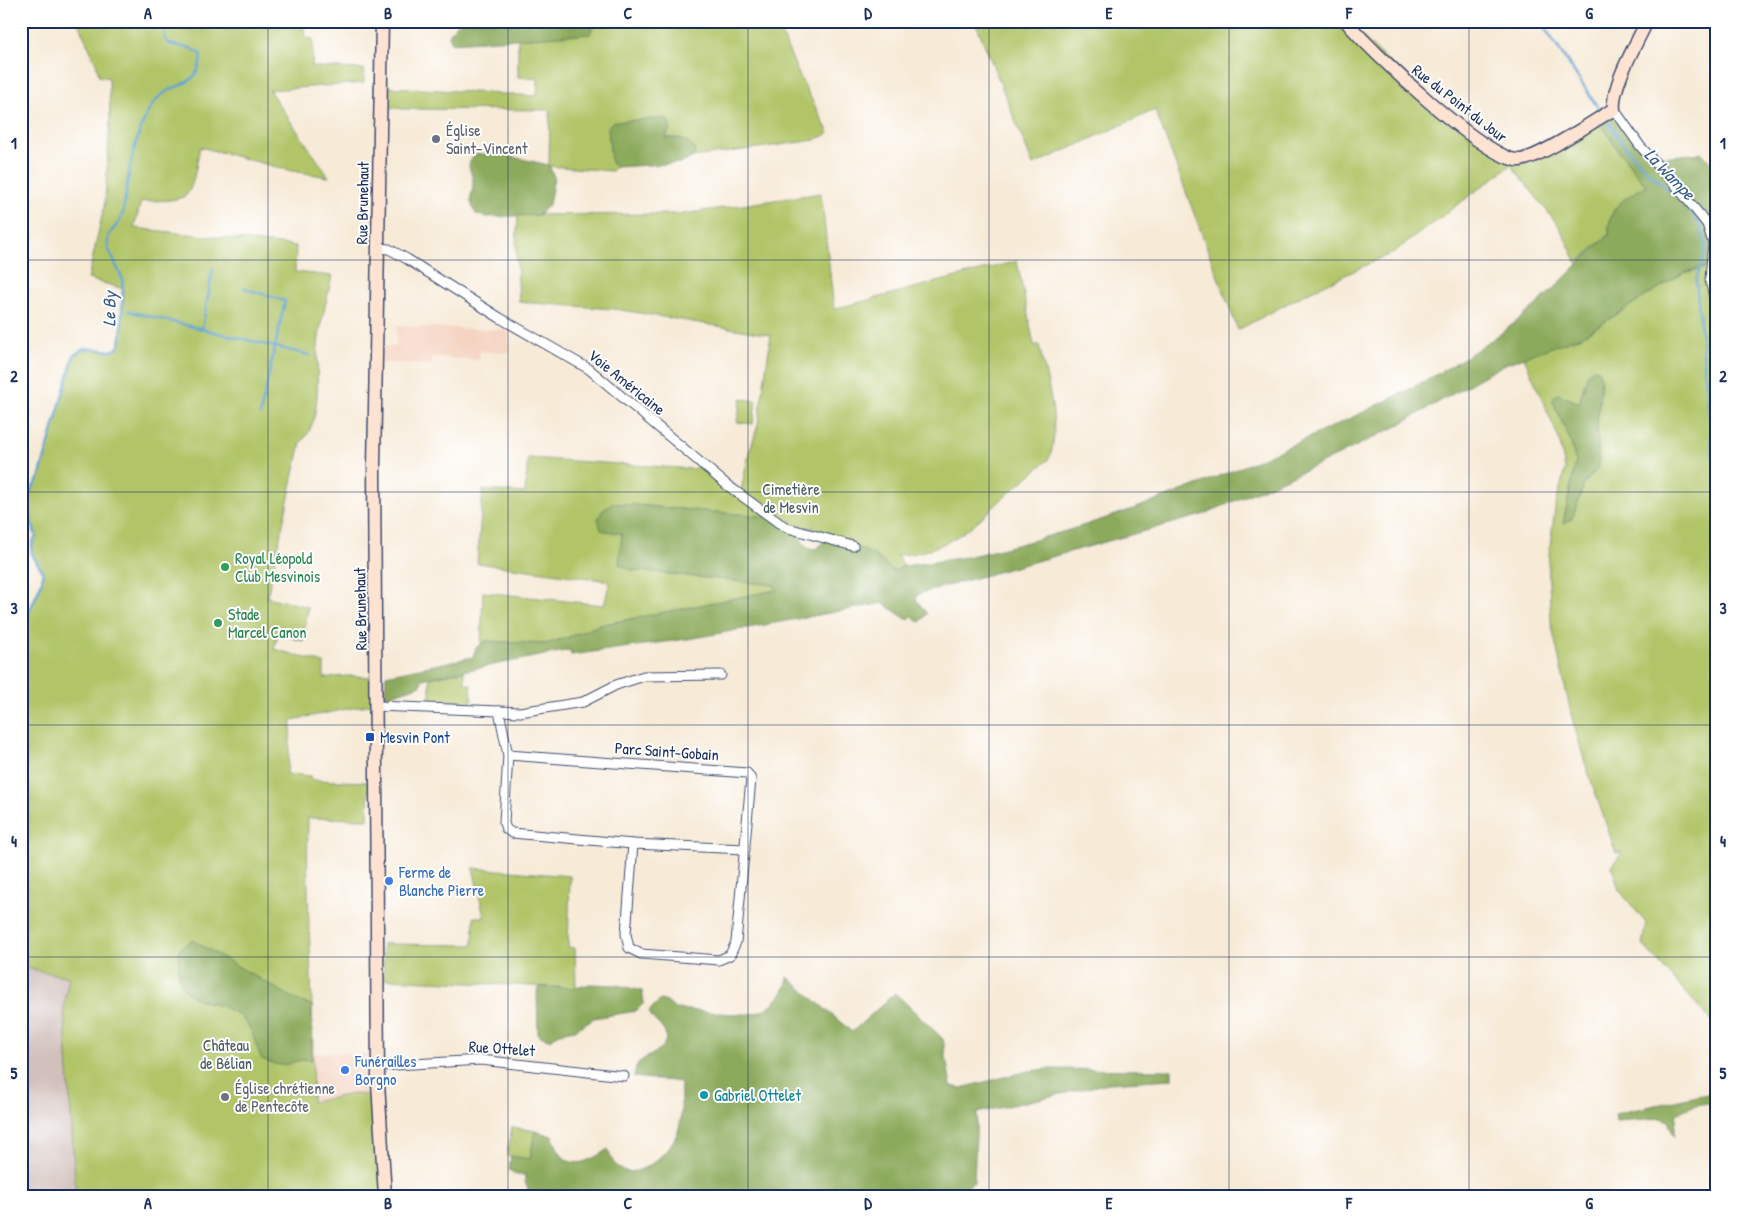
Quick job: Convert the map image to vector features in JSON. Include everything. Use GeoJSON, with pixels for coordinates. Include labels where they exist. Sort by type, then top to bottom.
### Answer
{"type":"FeatureCollection","features":[{"type":"Feature","properties":{"kind":"street","name":"Rue Brunehaut"},"geometry":{"type":"LineString","coordinates":[[382,21],[374,466],[379,1066],[385,1196]]}},
{"type":"Feature","properties":{"kind":"street","name":"Rue du Point du Jour"},"geometry":{"type":"LineString","coordinates":[[1346,21],[1367,47],[1402,79],[1502,156],[1518,160],[1529,157],[1612,110]]}},
{"type":"Feature","properties":{"kind":"street"},"geometry":{"type":"LineString","coordinates":[[1646,21],[1623,72],[1612,110],[1640,146],[1674,183],[1707,224],[1713,243],[1710,280],[1716,306]]}},
{"type":"Feature","properties":{"kind":"street","name":"Voie Américaine"},"geometry":{"type":"LineString","coordinates":[[377,248],[388,249],[406,259],[500,318],[589,369],[727,486],[788,528],[853,546]]}},
{"type":"Feature","properties":{"kind":"street"},"geometry":{"type":"LineString","coordinates":[[377,706],[520,712],[583,702],[616,685],[644,676],[721,675]]}},
{"type":"Feature","properties":{"kind":"street"},"geometry":{"type":"LineString","coordinates":[[499,711],[508,755],[504,823],[509,832],[633,844],[744,849]]}},
{"type":"Feature","properties":{"kind":"street","name":"Parc Saint-Gobain"},"geometry":{"type":"LineString","coordinates":[[508,755],[743,771],[751,779],[735,947],[730,955],[719,960],[641,954],[629,948],[626,934],[633,844]]}},
{"type":"Feature","properties":{"kind":"street","name":"Rue Ottelet"},"geometry":{"type":"LineString","coordinates":[[379,1066],[481,1060],[624,1076]]}},
{"type":"Feature","properties":{"kind":"shaded area"},"geometry":{"type":"Polygon","coordinates":[[[397,326],[509,330],[509,352],[480,351],[479,360],[432,357],[431,365],[375,362],[375,346],[396,346],[397,326]]]}},
{"type":"Feature","properties":{"kind":"shaded area"},"geometry":{"type":"Polygon","coordinates":[[[21,967],[69,977],[64,1007],[76,1196],[21,1196],[21,967]]]}},
{"type":"Feature","properties":{"kind":"shaded area"},"geometry":{"type":"Polygon","coordinates":[[[312,1053],[378,1054],[379,1092],[367,1095],[352,1094],[312,1102],[312,1053]]]}},
{"type":"Feature","properties":{"kind":"green space","name":"Château de Bélian"},"geometry":{"type":"Polygon","coordinates":[[[77,21],[303,23],[305,38],[313,39],[312,67],[364,69],[364,83],[269,90],[329,177],[292,171],[200,147],[193,181],[188,193],[175,199],[141,202],[134,228],[296,246],[295,272],[332,276],[319,337],[316,407],[313,421],[301,442],[267,597],[308,607],[303,641],[278,634],[274,649],[324,663],[324,678],[348,676],[377,677],[377,703],[292,720],[287,774],[311,776],[311,780],[369,782],[368,819],[308,818],[307,853],[313,1031],[312,1102],[352,1094],[367,1095],[379,1092],[385,1196],[76,1196],[64,1007],[69,977],[21,967],[21,629],[42,580],[42,570],[32,558],[32,542],[36,536],[28,511],[27,497],[39,478],[74,355],[88,349],[114,351],[118,346],[121,331],[124,289],[88,279],[105,202],[110,123],[109,78],[99,76],[96,63],[77,21]]]}},
{"type":"Feature","properties":{"kind":"green space"},"geometry":{"type":"Polygon","coordinates":[[[463,21],[594,21],[590,34],[452,43],[449,35],[456,25],[463,21]]]}},
{"type":"Feature","properties":{"kind":"green space"},"geometry":{"type":"Polygon","coordinates":[[[594,21],[776,21],[800,77],[829,133],[815,140],[693,157],[695,151],[680,138],[665,138],[611,163],[616,167],[612,171],[549,166],[550,110],[403,109],[387,107],[388,87],[537,96],[538,79],[518,77],[518,38],[590,34],[594,21]]]}},
{"type":"Feature","properties":{"kind":"green space"},"geometry":{"type":"Polygon","coordinates":[[[975,21],[1346,21],[1430,102],[1518,160],[1598,119],[1618,150],[1647,185],[1631,194],[1619,204],[1611,216],[1609,234],[1577,263],[1559,226],[1511,165],[1394,252],[1305,294],[1238,330],[1155,110],[1033,165],[975,21]]]}},
{"type":"Feature","properties":{"kind":"green space"},"geometry":{"type":"Polygon","coordinates":[[[1614,109],[1651,158],[1702,153],[1716,169],[1716,306],[1711,267],[1683,273],[1582,336],[1505,364],[1397,426],[1324,462],[1202,515],[918,594],[916,599],[927,614],[920,622],[913,617],[906,619],[883,603],[694,638],[571,655],[570,650],[422,679],[421,685],[385,697],[386,675],[473,657],[476,648],[486,641],[545,644],[567,638],[600,625],[776,590],[774,585],[631,570],[619,564],[622,534],[601,530],[598,519],[602,511],[612,503],[771,517],[796,533],[806,546],[813,549],[818,548],[826,539],[844,544],[870,553],[885,563],[891,570],[895,571],[904,566],[971,556],[1016,545],[1106,518],[1237,469],[1349,419],[1401,394],[1476,351],[1522,317],[1609,235],[1609,225],[1614,210],[1624,199],[1646,186],[1618,150],[1598,119],[1614,109]]]}},
{"type":"Feature","properties":{"kind":"green space"},"geometry":{"type":"Polygon","coordinates":[[[666,118],[670,128],[665,138],[686,141],[695,151],[693,157],[682,163],[616,167],[611,163],[608,128],[612,122],[666,118]]]}},
{"type":"Feature","properties":{"kind":"green space"},"geometry":{"type":"Polygon","coordinates":[[[475,154],[499,154],[549,165],[554,177],[549,205],[538,215],[485,217],[476,214],[471,200],[473,178],[469,166],[475,154]]]}},
{"type":"Feature","properties":{"kind":"green space","name":"Cimetière de Mesvin"},"geometry":{"type":"Polygon","coordinates":[[[821,193],[834,309],[1017,261],[1034,345],[1039,345],[1052,402],[1054,433],[1053,447],[1049,459],[976,522],[953,539],[928,550],[897,555],[904,566],[895,571],[890,570],[874,555],[853,546],[826,539],[828,534],[812,530],[813,526],[807,529],[796,528],[767,510],[771,517],[612,503],[622,534],[620,564],[631,570],[775,585],[776,590],[600,625],[545,644],[486,641],[481,646],[483,592],[604,605],[610,581],[477,563],[483,490],[525,493],[528,458],[694,469],[699,462],[741,490],[749,453],[758,425],[771,335],[615,309],[519,302],[516,243],[518,215],[683,214],[821,193]]]}},
{"type":"Feature","properties":{"kind":"green space"},"geometry":{"type":"Polygon","coordinates":[[[1711,267],[1716,306],[1716,1026],[1642,944],[1646,923],[1619,890],[1612,867],[1622,852],[1616,853],[1585,763],[1571,714],[1551,622],[1548,562],[1555,508],[1565,469],[1559,439],[1524,357],[1582,336],[1683,273],[1711,267]],[[1588,373],[1579,404],[1559,394],[1553,401],[1570,440],[1576,462],[1563,523],[1572,519],[1584,484],[1599,466],[1597,426],[1601,379],[1588,373]]]}},
{"type":"Feature","properties":{"kind":"green space"},"geometry":{"type":"Polygon","coordinates":[[[1593,369],[1599,370],[1601,379],[1597,426],[1599,466],[1584,484],[1572,519],[1563,524],[1576,462],[1570,440],[1553,397],[1559,394],[1579,403],[1588,373],[1593,369]]]}},
{"type":"Feature","properties":{"kind":"green space"},"geometry":{"type":"Polygon","coordinates":[[[741,399],[756,401],[753,424],[737,422],[741,399]]]}},
{"type":"Feature","properties":{"kind":"green space"},"geometry":{"type":"Polygon","coordinates":[[[464,671],[465,683],[471,685],[472,702],[430,700],[430,678],[464,671]]]}},
{"type":"Feature","properties":{"kind":"green space"},"geometry":{"type":"Polygon","coordinates":[[[473,868],[570,876],[568,947],[575,948],[576,988],[384,979],[383,944],[473,945],[474,917],[484,917],[473,868]]]}},
{"type":"Feature","properties":{"kind":"green space"},"geometry":{"type":"Polygon","coordinates":[[[192,940],[300,1002],[312,1005],[312,1060],[307,1059],[279,1065],[262,1059],[247,1024],[236,1014],[224,1007],[199,1000],[189,994],[182,985],[179,970],[180,948],[192,940]]]}},
{"type":"Feature","properties":{"kind":"green space"},"geometry":{"type":"Polygon","coordinates":[[[788,977],[852,1032],[895,993],[943,1039],[951,1086],[961,1088],[1029,1071],[1047,1069],[1172,1070],[1172,1079],[1109,1083],[977,1113],[974,1182],[961,1191],[967,1196],[531,1196],[525,1182],[525,1175],[517,1175],[509,1170],[511,1156],[530,1159],[535,1131],[552,1136],[564,1158],[576,1163],[596,1157],[608,1149],[614,1163],[623,1170],[634,1171],[657,1160],[667,1150],[679,1128],[681,1082],[634,1077],[638,1064],[660,1049],[666,1039],[664,1031],[649,1011],[660,1000],[667,1002],[675,1009],[730,1014],[756,1013],[769,1007],[780,996],[788,977]]]}},
{"type":"Feature","properties":{"kind":"green space"},"geometry":{"type":"Polygon","coordinates":[[[590,984],[617,985],[642,991],[644,1003],[636,1011],[594,1018],[575,1030],[559,1033],[551,1040],[538,1035],[537,991],[540,987],[576,988],[590,984]]]}},
{"type":"Feature","properties":{"kind":"green space"},"geometry":{"type":"Polygon","coordinates":[[[1716,1092],[1716,1102],[1695,1105],[1677,1113],[1674,1136],[1668,1121],[1661,1118],[1616,1121],[1615,1114],[1716,1092]]]}},
{"type":"Feature","properties":{"kind":"green space"},"geometry":{"type":"Polygon","coordinates":[[[512,1127],[535,1131],[530,1159],[507,1156],[512,1127]]]}},
{"type":"Feature","properties":{"kind":"waterway","name":"Le By"},"geometry":{"type":"LineString","coordinates":[[21,629],[41,584],[42,577],[42,571],[32,552],[36,536],[28,511],[27,497],[39,478],[74,355],[85,348],[111,351],[117,349],[121,342],[123,280],[108,248],[108,236],[119,222],[123,213],[130,169],[138,136],[144,121],[159,97],[186,83],[196,74],[199,66],[201,54],[190,48],[169,44],[165,38],[161,21]]}},
{"type":"Feature","properties":{"kind":"waterway","name":"La Wampe"},"geometry":{"type":"LineString","coordinates":[[1540,21],[1601,112]]}},
{"type":"Feature","properties":{"kind":"waterway","name":"La Wampe"},"geometry":{"type":"LineString","coordinates":[[1606,118],[1623,144],[1643,167],[1691,211],[1703,234],[1705,251],[1696,280],[1716,488]]}},
{"type":"Feature","properties":{"kind":"waterway"},"geometry":{"type":"LineString","coordinates":[[202,329],[213,269]]}},
{"type":"Feature","properties":{"kind":"waterway"},"geometry":{"type":"LineString","coordinates":[[244,288],[285,301],[260,415]]}},
{"type":"Feature","properties":{"kind":"waterway"},"geometry":{"type":"LineString","coordinates":[[128,311],[309,355]]}},
{"type":"Feature","properties":{"kind":"place","name":"Église Saint-Vincent"},"geometry":{"type":"Point","coordinates":[436,139]}},
{"type":"Feature","properties":{"kind":"place","name":"Royal Léopold Club Mesvinois"},"geometry":{"type":"Point","coordinates":[225,567]}},
{"type":"Feature","properties":{"kind":"place","name":"Stade Marcel Canon"},"geometry":{"type":"Point","coordinates":[218,623]}},
{"type":"Feature","properties":{"kind":"place","name":"Mesvin Pont"},"geometry":{"type":"Point","coordinates":[370,737]}},
{"type":"Feature","properties":{"kind":"place","name":"Ferme de Blanche Pierre"},"geometry":{"type":"Point","coordinates":[389,881]}},
{"type":"Feature","properties":{"kind":"place","name":"Funérailles Borgno"},"geometry":{"type":"Point","coordinates":[345,1070]}},
{"type":"Feature","properties":{"kind":"place","name":"Gabriel Ottelet"},"geometry":{"type":"Point","coordinates":[704,1095]}},
{"type":"Feature","properties":{"kind":"place","name":"Église chrétienne de Pentecôte"},"geometry":{"type":"Point","coordinates":[225,1097]}}]}
